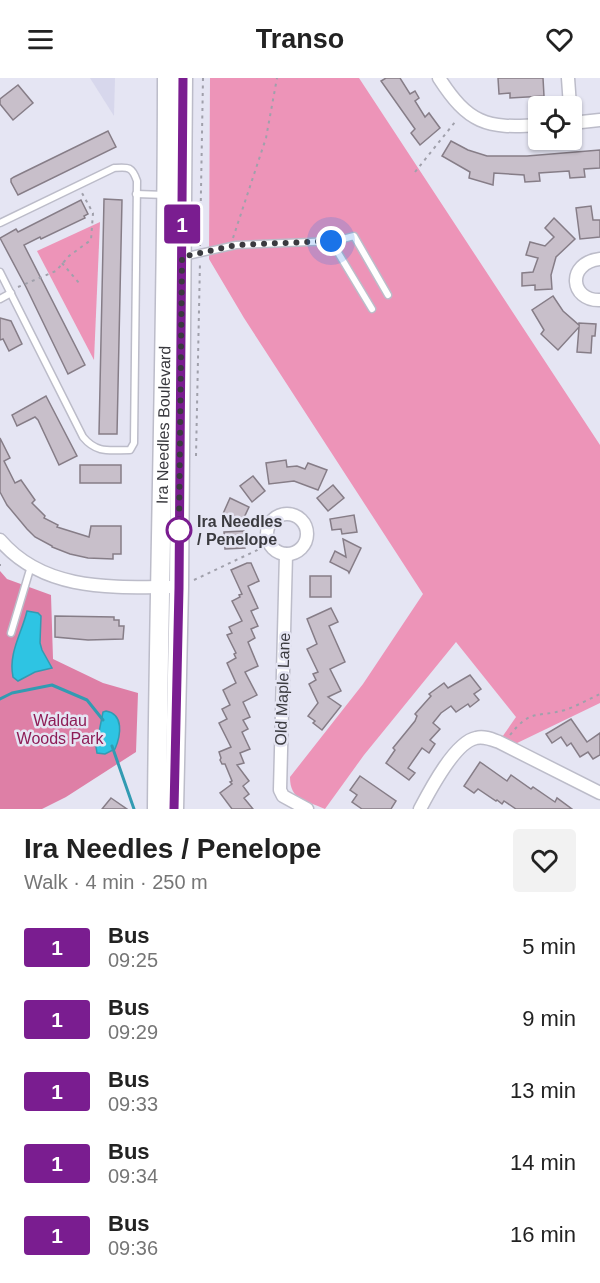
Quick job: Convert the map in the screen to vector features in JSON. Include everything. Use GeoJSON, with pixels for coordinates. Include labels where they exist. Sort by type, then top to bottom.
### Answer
{"type":"FeatureCollection","features":[{"type":"Feature","properties":{"kind":"main road","name":"Ira Needles Boulevard"},"geometry":{"type":"LineString","coordinates":[[157,809],[168,78]]}},
{"type":"Feature","properties":{"kind":"main road","name":"Ira Needles Boulevard"},"geometry":{"type":"LineString","coordinates":[[174,809],[186,584],[191,255],[183,78]]}},
{"type":"Feature","properties":{"kind":"street"},"geometry":{"type":"LineString","coordinates":[[439,78],[456,103],[486,124],[528,126]]}},
{"type":"Feature","properties":{"kind":"street"},"geometry":{"type":"LineString","coordinates":[[568,78],[569,96]]}},
{"type":"Feature","properties":{"kind":"street"},"geometry":{"type":"LineString","coordinates":[[582,121],[600,120]]}},
{"type":"Feature","properties":{"kind":"street"},"geometry":{"type":"LineString","coordinates":[[600,259],[583,264],[577,275],[577,283],[584,296],[600,300]]}},
{"type":"Feature","properties":{"kind":"street"},"geometry":{"type":"LineString","coordinates":[[282,515],[296,516],[306,529],[306,537],[296,552],[286,554],[277,551],[270,544],[267,531],[270,523],[282,515]]}},
{"type":"Feature","properties":{"kind":"street"},"geometry":{"type":"LineString","coordinates":[[0,540],[10,552],[31,566],[49,575],[79,584],[159,588],[186,584]]}},
{"type":"Feature","properties":{"kind":"street","name":"Old Maple Lane"},"geometry":{"type":"LineString","coordinates":[[286,554],[280,790],[283,796],[307,809]]}},
{"type":"Feature","properties":{"kind":"street"},"geometry":{"type":"LineString","coordinates":[[420,809],[458,749],[468,740],[478,737],[499,742],[600,793]]}},
{"type":"Feature","properties":{"kind":"lane"},"geometry":{"type":"LineString","coordinates":[[0,223],[114,168],[128,167],[134,172],[137,181],[134,443],[130,450],[98,450],[90,446],[83,438],[0,272]]}},
{"type":"Feature","properties":{"kind":"lane"},"geometry":{"type":"LineString","coordinates":[[136,194],[167,195]]}},
{"type":"Feature","properties":{"kind":"lane"},"geometry":{"type":"LineString","coordinates":[[191,255],[230,246],[331,241],[354,236],[388,295]]}},
{"type":"Feature","properties":{"kind":"lane"},"geometry":{"type":"LineString","coordinates":[[331,241],[372,309]]}},
{"type":"Feature","properties":{"kind":"lane"},"geometry":{"type":"LineString","coordinates":[[0,299],[11,293]]}},
{"type":"Feature","properties":{"kind":"lane"},"geometry":{"type":"LineString","coordinates":[[11,633],[31,566]]}},
{"type":"Feature","properties":{"kind":"path"},"geometry":{"type":"LineString","coordinates":[[196,457],[191,255],[203,78]]}},
{"type":"Feature","properties":{"kind":"path"},"geometry":{"type":"LineString","coordinates":[[230,246],[268,130],[277,78]]}},
{"type":"Feature","properties":{"kind":"path"},"geometry":{"type":"LineString","coordinates":[[415,172],[455,122]]}},
{"type":"Feature","properties":{"kind":"path"},"geometry":{"type":"LineString","coordinates":[[11,293],[19,286],[56,271],[62,263],[91,240],[93,213],[78,185]]}},
{"type":"Feature","properties":{"kind":"path"},"geometry":{"type":"LineString","coordinates":[[62,263],[79,283]]}},
{"type":"Feature","properties":{"kind":"path"},"geometry":{"type":"LineString","coordinates":[[186,584],[270,544]]}},
{"type":"Feature","properties":{"kind":"path"},"geometry":{"type":"LineString","coordinates":[[186,584],[193,571]]}},
{"type":"Feature","properties":{"kind":"path"},"geometry":{"type":"LineString","coordinates":[[510,736],[520,722],[529,716],[563,711],[600,694]]}},
{"type":"Feature","properties":{"kind":"shaded area"},"geometry":{"type":"Polygon","coordinates":[[[90,78],[115,78],[114,116],[90,78]]]}},
{"type":"Feature","properties":{"kind":"shaded area"},"geometry":{"type":"Polygon","coordinates":[[[210,78],[359,78],[600,445],[600,703],[513,745],[500,740],[516,717],[456,642],[364,755],[325,809],[300,799],[293,791],[290,777],[363,684],[423,594],[244,318],[209,259],[210,78]]]}},
{"type":"Feature","properties":{"kind":"shaded area"},"geometry":{"type":"Polygon","coordinates":[[[100,222],[94,360],[37,251],[100,222]]]}},
{"type":"Feature","properties":{"kind":"green space","name":"Waldau Woods Park"},"geometry":{"type":"Polygon","coordinates":[[[0,571],[7,579],[51,595],[53,659],[103,683],[138,693],[136,752],[66,797],[42,809],[0,809],[0,571]]]}},
{"type":"Feature","properties":{"kind":"water"},"geometry":{"type":"Polygon","coordinates":[[[27,611],[38,613],[41,616],[40,643],[52,668],[35,672],[18,681],[13,677],[12,660],[27,611]]]}},
{"type":"Feature","properties":{"kind":"water"},"geometry":{"type":"Polygon","coordinates":[[[106,711],[116,716],[120,732],[115,749],[105,754],[97,753],[96,747],[103,712],[106,711]]]}},
{"type":"Feature","properties":{"kind":"building"},"geometry":{"type":"Polygon","coordinates":[[[386,78],[400,78],[410,94],[415,91],[419,98],[415,101],[425,117],[429,113],[440,128],[420,145],[411,133],[415,129],[381,81],[386,78]]]}},
{"type":"Feature","properties":{"kind":"building"},"geometry":{"type":"Polygon","coordinates":[[[498,78],[543,78],[544,96],[510,98],[510,93],[499,94],[498,78]]]}},
{"type":"Feature","properties":{"kind":"building"},"geometry":{"type":"Polygon","coordinates":[[[18,85],[33,103],[13,120],[0,104],[0,99],[18,85]]]}},
{"type":"Feature","properties":{"kind":"building"},"geometry":{"type":"Polygon","coordinates":[[[108,131],[116,147],[18,195],[11,179],[108,131]]]}},
{"type":"Feature","properties":{"kind":"building"},"geometry":{"type":"Polygon","coordinates":[[[451,141],[487,156],[527,156],[600,150],[600,168],[584,169],[585,177],[570,178],[569,171],[539,173],[540,181],[525,182],[524,175],[494,173],[493,185],[469,178],[470,172],[442,156],[451,141]]]}},
{"type":"Feature","properties":{"kind":"building"},"geometry":{"type":"Polygon","coordinates":[[[104,199],[122,200],[117,434],[99,434],[104,199]]]}},
{"type":"Feature","properties":{"kind":"building"},"geometry":{"type":"Polygon","coordinates":[[[81,200],[88,214],[84,216],[85,218],[24,245],[85,365],[68,374],[0,238],[16,229],[18,232],[81,200]]]}},
{"type":"Feature","properties":{"kind":"building"},"geometry":{"type":"Polygon","coordinates":[[[591,206],[593,220],[600,220],[600,237],[580,239],[576,208],[591,206]]]}},
{"type":"Feature","properties":{"kind":"building"},"geometry":{"type":"Polygon","coordinates":[[[554,218],[575,239],[556,257],[551,275],[552,289],[535,290],[535,285],[522,286],[522,273],[533,272],[538,258],[526,255],[530,242],[545,246],[554,237],[545,228],[554,218]]]}},
{"type":"Feature","properties":{"kind":"building"},"geometry":{"type":"Polygon","coordinates":[[[553,296],[563,311],[579,325],[579,323],[596,324],[595,336],[592,336],[591,353],[577,352],[579,327],[558,350],[541,334],[544,330],[532,310],[553,296]]]}},
{"type":"Feature","properties":{"kind":"building"},"geometry":{"type":"Polygon","coordinates":[[[0,318],[11,321],[22,344],[9,351],[3,339],[0,340],[0,318]]]}},
{"type":"Feature","properties":{"kind":"building"},"geometry":{"type":"Polygon","coordinates":[[[46,396],[77,456],[59,465],[38,420],[35,417],[17,426],[12,415],[46,396]]]}},
{"type":"Feature","properties":{"kind":"building"},"geometry":{"type":"Polygon","coordinates":[[[0,438],[10,458],[4,461],[15,483],[21,480],[35,500],[32,503],[45,516],[44,518],[58,525],[57,527],[89,537],[91,526],[121,526],[121,554],[113,554],[113,559],[88,558],[52,547],[35,537],[7,505],[0,492],[0,438]]]}},
{"type":"Feature","properties":{"kind":"building"},"geometry":{"type":"Polygon","coordinates":[[[286,460],[287,467],[297,466],[305,469],[308,463],[327,470],[318,490],[294,481],[269,484],[266,463],[286,460]]]}},
{"type":"Feature","properties":{"kind":"building"},"geometry":{"type":"Polygon","coordinates":[[[80,465],[121,465],[121,483],[80,483],[80,465]]]}},
{"type":"Feature","properties":{"kind":"building"},"geometry":{"type":"Polygon","coordinates":[[[253,476],[265,491],[252,502],[240,486],[253,476]]]}},
{"type":"Feature","properties":{"kind":"building"},"geometry":{"type":"Polygon","coordinates":[[[333,485],[344,498],[328,511],[317,498],[333,485]]]}},
{"type":"Feature","properties":{"kind":"building"},"geometry":{"type":"Polygon","coordinates":[[[230,498],[249,507],[241,524],[222,516],[230,498]]]}},
{"type":"Feature","properties":{"kind":"building"},"geometry":{"type":"Polygon","coordinates":[[[354,515],[357,532],[342,534],[341,529],[332,530],[330,519],[354,515]]]}},
{"type":"Feature","properties":{"kind":"building"},"geometry":{"type":"Polygon","coordinates":[[[244,531],[245,548],[225,549],[224,532],[244,531]]]}},
{"type":"Feature","properties":{"kind":"building"},"geometry":{"type":"Polygon","coordinates":[[[343,539],[361,548],[349,573],[330,562],[335,551],[346,557],[343,539]]]}},
{"type":"Feature","properties":{"kind":"building"},"geometry":{"type":"Polygon","coordinates":[[[251,563],[259,581],[248,586],[258,608],[251,611],[258,626],[251,629],[255,638],[248,642],[258,666],[245,672],[257,695],[243,702],[250,717],[243,720],[248,729],[242,732],[250,749],[240,753],[244,763],[237,765],[249,781],[243,786],[249,794],[244,798],[253,809],[232,809],[220,793],[232,784],[230,782],[232,781],[225,764],[222,764],[220,760],[219,752],[231,747],[219,723],[227,719],[222,709],[230,705],[223,690],[236,683],[227,663],[236,658],[234,654],[236,653],[227,635],[232,633],[229,627],[242,621],[232,601],[242,594],[231,570],[251,563]]]}},
{"type":"Feature","properties":{"kind":"building"},"geometry":{"type":"Polygon","coordinates":[[[310,576],[331,576],[331,597],[310,597],[310,576]]]}},
{"type":"Feature","properties":{"kind":"building"},"geometry":{"type":"Polygon","coordinates":[[[331,608],[338,622],[329,626],[345,662],[330,669],[341,691],[328,697],[341,706],[322,730],[308,716],[318,703],[309,684],[316,680],[313,674],[318,672],[307,649],[317,644],[307,619],[331,608]]]}},
{"type":"Feature","properties":{"kind":"building"},"geometry":{"type":"Polygon","coordinates":[[[55,616],[114,617],[114,620],[119,620],[119,626],[124,626],[123,639],[88,640],[55,637],[55,616]]]}},
{"type":"Feature","properties":{"kind":"building"},"geometry":{"type":"Polygon","coordinates":[[[470,675],[481,689],[474,694],[479,700],[470,707],[468,704],[456,712],[451,706],[441,713],[433,723],[440,729],[430,740],[435,744],[429,753],[422,748],[408,768],[415,773],[409,780],[386,763],[395,750],[393,748],[415,721],[417,716],[415,714],[431,696],[429,694],[444,683],[448,688],[470,675]]]}},
{"type":"Feature","properties":{"kind":"building"},"geometry":{"type":"Polygon","coordinates":[[[571,719],[587,742],[600,733],[600,755],[593,759],[588,752],[580,757],[571,743],[567,746],[561,737],[552,743],[546,734],[571,719]]]}},
{"type":"Feature","properties":{"kind":"building"},"geometry":{"type":"Polygon","coordinates":[[[480,762],[507,781],[511,775],[531,789],[533,787],[555,802],[557,798],[572,809],[516,809],[504,801],[502,804],[496,801],[478,789],[474,793],[464,786],[480,762]]]}},
{"type":"Feature","properties":{"kind":"building"},"geometry":{"type":"Polygon","coordinates":[[[360,776],[396,801],[391,809],[362,809],[352,802],[357,795],[350,790],[360,776]]]}},
{"type":"Feature","properties":{"kind":"building"},"geometry":{"type":"Polygon","coordinates":[[[111,798],[127,809],[102,809],[111,798]]]}},
{"type":"Feature","properties":{"kind":"waterway"},"geometry":{"type":"LineString","coordinates":[[0,699],[12,693],[52,685],[87,700],[103,720]]}},
{"type":"Feature","properties":{"kind":"waterway"},"geometry":{"type":"LineString","coordinates":[[112,746],[134,809]]}},
{"type":"Feature","properties":{"kind":"bus line","name":"1"},"geometry":{"type":"LineString","coordinates":[[174,809],[179,588],[183,78]]}},
{"type":"Feature","properties":{"kind":"place","name":"Ira Needles / Penelope"},"geometry":{"type":"Point","coordinates":[179,530]}},
{"type":"Feature","properties":{"kind":"route"},"geometry":{"type":"LineString","coordinates":[[179,530],[182,257],[236,245],[331,241]]}}]}
